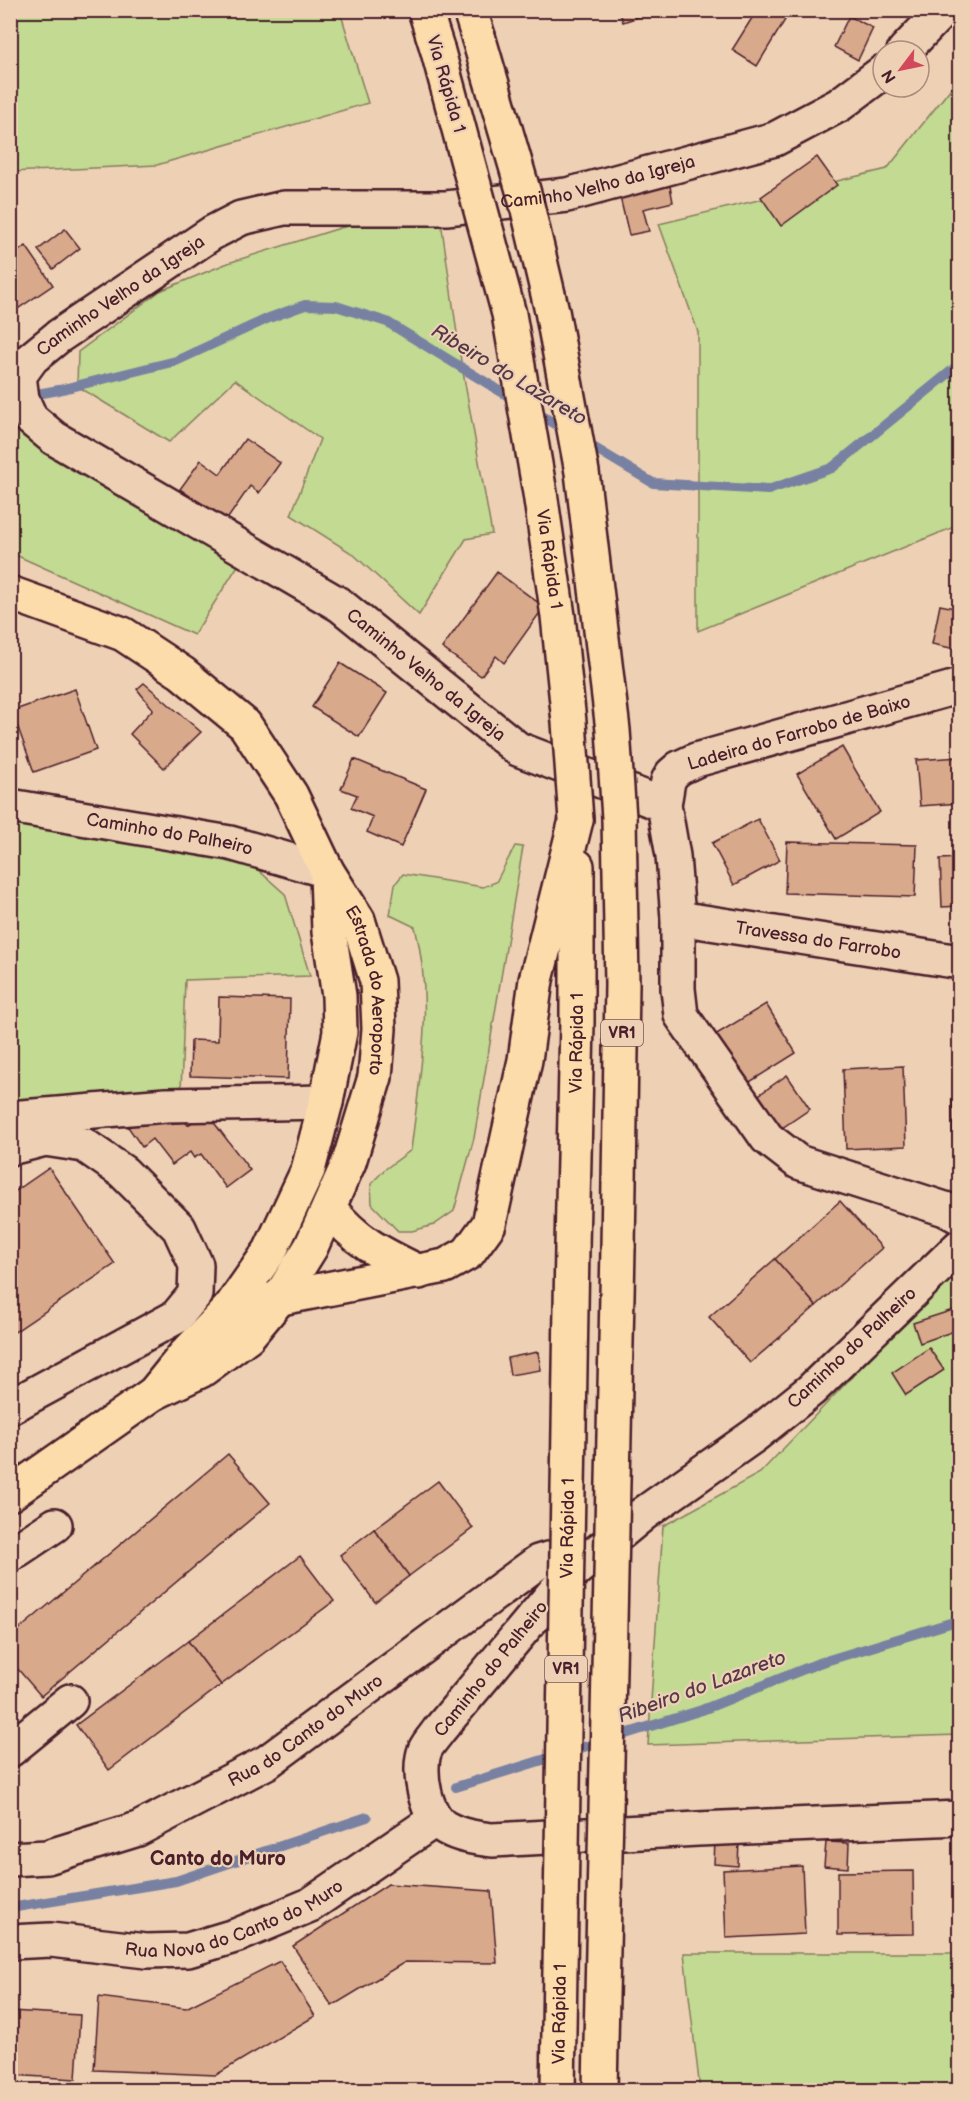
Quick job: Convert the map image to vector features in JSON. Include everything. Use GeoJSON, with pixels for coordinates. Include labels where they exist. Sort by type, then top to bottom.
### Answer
{"type":"FeatureCollection","features":[{"type":"Feature","properties":{"kind":"main road","name":"Via Rápida 1"},"geometry":{"type":"LineString","coordinates":[[424,10],[437,48],[509,314],[540,493],[558,616],[576,819],[577,1023],[558,2091]]}},
{"type":"Feature","properties":{"kind":"main road","name":"VR1"},"geometry":{"type":"LineString","coordinates":[[474,23],[525,197],[552,311],[582,472],[613,730],[619,818],[622,984],[600,2091]]}},
{"type":"Feature","properties":{"kind":"main road","name":"Estrada do Aeroporto"},"geometry":{"type":"LineString","coordinates":[[10,593],[123,634],[182,673],[245,725],[291,795],[327,871],[358,920],[377,981],[379,1029],[375,1077],[350,1162],[311,1247],[278,1300],[248,1336],[202,1370],[154,1393],[10,1494]]}},
{"type":"Feature","properties":{"kind":"main road"},"geometry":{"type":"LineString","coordinates":[[230,1308],[445,1266],[468,1253],[489,1224],[525,1060],[536,980],[576,819]]}},
{"type":"Feature","properties":{"kind":"main road","name":"Estrada do Aeroporto"},"geometry":{"type":"LineString","coordinates":[[154,1393],[183,1357],[230,1308],[270,1251],[308,1170],[326,1102],[340,1032],[339,996],[329,932],[327,871]]}},
{"type":"Feature","properties":{"kind":"main road"},"geometry":{"type":"LineString","coordinates":[[329,1208],[353,1235],[375,1251],[419,1272]]}},
{"type":"Feature","properties":{"kind":"street"},"geometry":{"type":"LineString","coordinates":[[915,39],[943,10]]}},
{"type":"Feature","properties":{"kind":"street","name":"Caminho Velho da Igreja"},"geometry":{"type":"LineString","coordinates":[[664,805],[518,749],[340,605],[54,438],[31,419],[22,399],[19,376],[32,358],[43,348],[212,233],[241,218],[284,208],[446,208],[567,195],[775,139],[839,105],[871,81]]}},
{"type":"Feature","properties":{"kind":"street","name":"Ladeira do Farrobo de Baixo"},"geometry":{"type":"LineString","coordinates":[[664,805],[668,781],[672,774],[696,760],[960,686]]}},
{"type":"Feature","properties":{"kind":"street"},"geometry":{"type":"LineString","coordinates":[[664,805],[673,856],[678,918],[678,989],[681,1015],[767,1138],[798,1161],[945,1209],[960,1216]]}},
{"type":"Feature","properties":{"kind":"street","name":"Caminho do Palheiro"},"geometry":{"type":"LineString","coordinates":[[10,806],[230,843],[327,871]]}},
{"type":"Feature","properties":{"kind":"street","name":"Travessa do Farrobo"},"geometry":{"type":"LineString","coordinates":[[678,918],[960,962]]}},
{"type":"Feature","properties":{"kind":"street"},"geometry":{"type":"LineString","coordinates":[[10,1118],[166,1105],[326,1102]]}},
{"type":"Feature","properties":{"kind":"street"},"geometry":{"type":"LineString","coordinates":[[10,1148],[45,1138],[84,1144],[123,1172],[179,1228],[196,1265],[195,1294],[176,1317],[10,1407]]}},
{"type":"Feature","properties":{"kind":"street","name":"Caminho do Palheiro"},"geometry":{"type":"LineString","coordinates":[[436,1819],[423,1791],[425,1750],[439,1730],[567,1577],[643,1514],[755,1435],[810,1390],[960,1246]]}},
{"type":"Feature","properties":{"kind":"street"},"geometry":{"type":"LineString","coordinates":[[10,1555],[55,1525]]}},
{"type":"Feature","properties":{"kind":"street","name":"Rua do Canto do Muro"},"geometry":{"type":"LineString","coordinates":[[10,1859],[47,1857],[138,1829],[267,1762],[538,1562],[548,1559],[555,1560],[567,1577]]}},
{"type":"Feature","properties":{"kind":"street"},"geometry":{"type":"LineString","coordinates":[[10,1750],[69,1701]]}},
{"type":"Feature","properties":{"kind":"street"},"geometry":{"type":"LineString","coordinates":[[436,1819],[444,1827],[471,1837],[492,1840],[960,1818]]}},
{"type":"Feature","properties":{"kind":"street","name":"Rua Nova do Canto do Muro"},"geometry":{"type":"LineString","coordinates":[[10,1942],[51,1940],[146,1951],[188,1950],[238,1935],[310,1905],[436,1819]]}},
{"type":"Feature","properties":{"kind":"green space"},"geometry":{"type":"Polygon","coordinates":[[[10,11],[340,11],[368,103],[157,165],[11,172],[10,11]]]}},
{"type":"Feature","properties":{"kind":"green space"},"geometry":{"type":"Polygon","coordinates":[[[959,78],[959,525],[698,631],[698,332],[659,224],[887,169],[959,78]]]}},
{"type":"Feature","properties":{"kind":"green space"},"geometry":{"type":"Polygon","coordinates":[[[439,207],[461,361],[492,534],[466,539],[419,615],[353,554],[291,515],[320,439],[235,380],[169,442],[77,386],[78,352],[160,291],[228,263],[340,228],[439,207]]]}},
{"type":"Feature","properties":{"kind":"green space"},"geometry":{"type":"Polygon","coordinates":[[[10,425],[239,564],[194,635],[11,553],[10,425]]]}},
{"type":"Feature","properties":{"kind":"green space"},"geometry":{"type":"Polygon","coordinates":[[[10,821],[248,861],[285,894],[310,976],[185,980],[181,1092],[11,1099],[10,821]]]}},
{"type":"Feature","properties":{"kind":"green space"},"geometry":{"type":"Polygon","coordinates":[[[515,846],[523,847],[474,1138],[454,1211],[434,1225],[412,1231],[398,1231],[372,1204],[371,1184],[384,1170],[411,1150],[424,1038],[424,983],[415,927],[390,915],[395,884],[403,874],[483,887],[496,882],[515,846]]]}},
{"type":"Feature","properties":{"kind":"green space"},"geometry":{"type":"Polygon","coordinates":[[[959,1265],[959,1735],[648,1745],[663,1526],[760,1473],[959,1265]]]}},
{"type":"Feature","properties":{"kind":"green space"},"geometry":{"type":"Polygon","coordinates":[[[684,1953],[959,1953],[959,2090],[700,2090],[684,1953]]]}},
{"type":"Feature","properties":{"kind":"building"},"geometry":{"type":"Polygon","coordinates":[[[619,10],[659,10],[623,22],[619,10]]]}},
{"type":"Feature","properties":{"kind":"building"},"geometry":{"type":"Polygon","coordinates":[[[757,10],[781,10],[788,15],[757,66],[732,50],[757,10]]]}},
{"type":"Feature","properties":{"kind":"building"},"geometry":{"type":"Polygon","coordinates":[[[849,16],[873,28],[858,60],[834,47],[849,16]]]}},
{"type":"Feature","properties":{"kind":"building"},"geometry":{"type":"Polygon","coordinates":[[[817,157],[837,185],[781,226],[761,197],[817,157]]]}},
{"type":"Feature","properties":{"kind":"building"},"geometry":{"type":"Polygon","coordinates":[[[670,186],[673,202],[643,209],[649,231],[629,235],[620,197],[670,186]]]}},
{"type":"Feature","properties":{"kind":"building"},"geometry":{"type":"Polygon","coordinates":[[[65,229],[80,248],[53,269],[38,250],[65,229]]]}},
{"type":"Feature","properties":{"kind":"building"},"geometry":{"type":"Polygon","coordinates":[[[26,246],[53,285],[10,314],[10,256],[26,246]]]}},
{"type":"Feature","properties":{"kind":"building"},"geometry":{"type":"Polygon","coordinates":[[[245,439],[280,463],[259,493],[250,486],[226,521],[180,489],[201,460],[220,474],[245,439]]]}},
{"type":"Feature","properties":{"kind":"building"},"geometry":{"type":"Polygon","coordinates":[[[497,572],[544,607],[504,663],[496,656],[481,676],[442,648],[497,572]]]}},
{"type":"Feature","properties":{"kind":"building"},"geometry":{"type":"Polygon","coordinates":[[[940,605],[960,609],[960,650],[932,644],[940,605]]]}},
{"type":"Feature","properties":{"kind":"building"},"geometry":{"type":"Polygon","coordinates":[[[340,663],[387,693],[359,737],[312,707],[340,663]]]}},
{"type":"Feature","properties":{"kind":"building"},"geometry":{"type":"Polygon","coordinates":[[[144,683],[201,732],[164,768],[130,734],[153,709],[137,689],[144,683]]]}},
{"type":"Feature","properties":{"kind":"building"},"geometry":{"type":"Polygon","coordinates":[[[75,689],[96,750],[34,772],[12,711],[75,689]]]}},
{"type":"Feature","properties":{"kind":"building"},"geometry":{"type":"Polygon","coordinates":[[[842,747],[880,812],[836,839],[797,774],[842,747]]]}},
{"type":"Feature","properties":{"kind":"building"},"geometry":{"type":"Polygon","coordinates":[[[960,757],[960,803],[920,806],[916,760],[960,757]]]}},
{"type":"Feature","properties":{"kind":"building"},"geometry":{"type":"Polygon","coordinates":[[[354,759],[426,789],[401,847],[367,832],[373,817],[351,808],[357,795],[341,789],[354,759]]]}},
{"type":"Feature","properties":{"kind":"building"},"geometry":{"type":"Polygon","coordinates":[[[758,819],[780,860],[734,885],[712,843],[758,819]]]}},
{"type":"Feature","properties":{"kind":"building"},"geometry":{"type":"Polygon","coordinates":[[[787,842],[917,845],[915,897],[785,893],[787,842]]]}},
{"type":"Feature","properties":{"kind":"building"},"geometry":{"type":"Polygon","coordinates":[[[960,858],[960,906],[942,907],[940,859],[960,858]]]}},
{"type":"Feature","properties":{"kind":"building"},"geometry":{"type":"Polygon","coordinates":[[[219,997],[290,999],[288,1079],[190,1076],[191,1040],[218,1041],[219,997]]]}},
{"type":"Feature","properties":{"kind":"building"},"geometry":{"type":"Polygon","coordinates":[[[766,1004],[796,1053],[745,1085],[715,1035],[766,1004]]]}},
{"type":"Feature","properties":{"kind":"building"},"geometry":{"type":"Polygon","coordinates":[[[903,1066],[906,1146],[846,1149],[843,1069],[903,1066]]]}},
{"type":"Feature","properties":{"kind":"building"},"geometry":{"type":"Polygon","coordinates":[[[787,1075],[810,1109],[779,1130],[756,1097],[787,1075]]]}},
{"type":"Feature","properties":{"kind":"building"},"geometry":{"type":"Polygon","coordinates":[[[953,1079],[960,1079],[960,1097],[954,1097],[953,1079]]]}},
{"type":"Feature","properties":{"kind":"building"},"geometry":{"type":"Polygon","coordinates":[[[952,1099],[960,1099],[960,1140],[953,1141],[952,1099]]]}},
{"type":"Feature","properties":{"kind":"building"},"geometry":{"type":"Polygon","coordinates":[[[209,1116],[250,1170],[226,1188],[201,1154],[194,1158],[190,1152],[172,1165],[152,1139],[142,1147],[124,1121],[163,1119],[167,1124],[185,1122],[188,1125],[200,1117],[209,1116]]]}},
{"type":"Feature","properties":{"kind":"building"},"geometry":{"type":"Polygon","coordinates":[[[955,1146],[960,1146],[960,1188],[959,1188],[955,1146]]]}},
{"type":"Feature","properties":{"kind":"building"},"geometry":{"type":"Polygon","coordinates":[[[49,1168],[115,1264],[10,1335],[10,1195],[49,1168]]]}},
{"type":"Feature","properties":{"kind":"building"},"geometry":{"type":"Polygon","coordinates":[[[840,1201],[882,1248],[816,1306],[775,1259],[840,1201]]]}},
{"type":"Feature","properties":{"kind":"building"},"geometry":{"type":"Polygon","coordinates":[[[775,1259],[816,1306],[750,1363],[709,1317],[775,1259]]]}},
{"type":"Feature","properties":{"kind":"building"},"geometry":{"type":"Polygon","coordinates":[[[959,1308],[960,1329],[920,1343],[913,1323],[959,1308]]]}},
{"type":"Feature","properties":{"kind":"building"},"geometry":{"type":"Polygon","coordinates":[[[929,1348],[944,1370],[906,1395],[892,1373],[929,1348]]]}},
{"type":"Feature","properties":{"kind":"building"},"geometry":{"type":"Polygon","coordinates":[[[538,1352],[541,1370],[510,1375],[507,1358],[538,1352]]]}},
{"type":"Feature","properties":{"kind":"building"},"geometry":{"type":"Polygon","coordinates":[[[228,1454],[270,1503],[41,1696],[10,1660],[10,1637],[228,1454]]]}},
{"type":"Feature","properties":{"kind":"building"},"geometry":{"type":"Polygon","coordinates":[[[438,1481],[473,1528],[409,1576],[374,1529],[438,1481]]]}},
{"type":"Feature","properties":{"kind":"building"},"geometry":{"type":"Polygon","coordinates":[[[374,1529],[409,1576],[375,1602],[340,1555],[374,1529]]]}},
{"type":"Feature","properties":{"kind":"building"},"geometry":{"type":"Polygon","coordinates":[[[300,1556],[334,1601],[221,1685],[188,1641],[300,1556]]]}},
{"type":"Feature","properties":{"kind":"building"},"geometry":{"type":"Polygon","coordinates":[[[188,1641],[221,1685],[109,1770],[76,1725],[188,1641]]]}},
{"type":"Feature","properties":{"kind":"building"},"geometry":{"type":"Polygon","coordinates":[[[715,1840],[739,1841],[738,1866],[714,1864],[715,1840]]]}},
{"type":"Feature","properties":{"kind":"building"},"geometry":{"type":"Polygon","coordinates":[[[826,1842],[849,1843],[848,1868],[824,1866],[826,1842]]]}},
{"type":"Feature","properties":{"kind":"building"},"geometry":{"type":"Polygon","coordinates":[[[802,1866],[805,1934],[726,1938],[723,1870],[802,1866]]]}},
{"type":"Feature","properties":{"kind":"building"},"geometry":{"type":"Polygon","coordinates":[[[913,1871],[914,1934],[838,1935],[838,1872],[913,1871]]]}},
{"type":"Feature","properties":{"kind":"building"},"geometry":{"type":"Polygon","coordinates":[[[388,1884],[491,1891],[497,1963],[405,1962],[332,2006],[293,1946],[388,1884]]]}},
{"type":"Feature","properties":{"kind":"building"},"geometry":{"type":"Polygon","coordinates":[[[280,1961],[315,2016],[216,2075],[94,2070],[99,1997],[186,2008],[280,1961]]]}},
{"type":"Feature","properties":{"kind":"building"},"geometry":{"type":"Polygon","coordinates":[[[10,2011],[80,2015],[76,2079],[10,2075],[10,2011]]]}},
{"type":"Feature","properties":{"kind":"waterway","name":"Ribeiro do Lazareto"},"geometry":{"type":"LineString","coordinates":[[26,396],[176,361],[269,318],[305,305],[336,306],[387,322],[518,402]]}},
{"type":"Feature","properties":{"kind":"waterway","name":"Ribeiro do Lazareto"},"geometry":{"type":"LineString","coordinates":[[583,441],[653,483],[768,490],[832,468],[960,364]]}},
{"type":"Feature","properties":{"kind":"waterway","name":"Ribeiro do Lazareto"},"geometry":{"type":"LineString","coordinates":[[532,410],[567,431]]}},
{"type":"Feature","properties":{"kind":"waterway","name":"Ribeiro do Lazareto"},"geometry":{"type":"LineString","coordinates":[[456,1787],[702,1710],[819,1663],[960,1620]]}},
{"type":"Feature","properties":{"kind":"waterway","name":"Ribeiro do Lazareto"},"geometry":{"type":"LineString","coordinates":[[10,1908],[176,1881],[367,1817]]}},
{"type":"Feature","properties":{"kind":"district","name":"Canto do Muro"},"geometry":{"type":"Point","coordinates":[218,1859]}}]}
